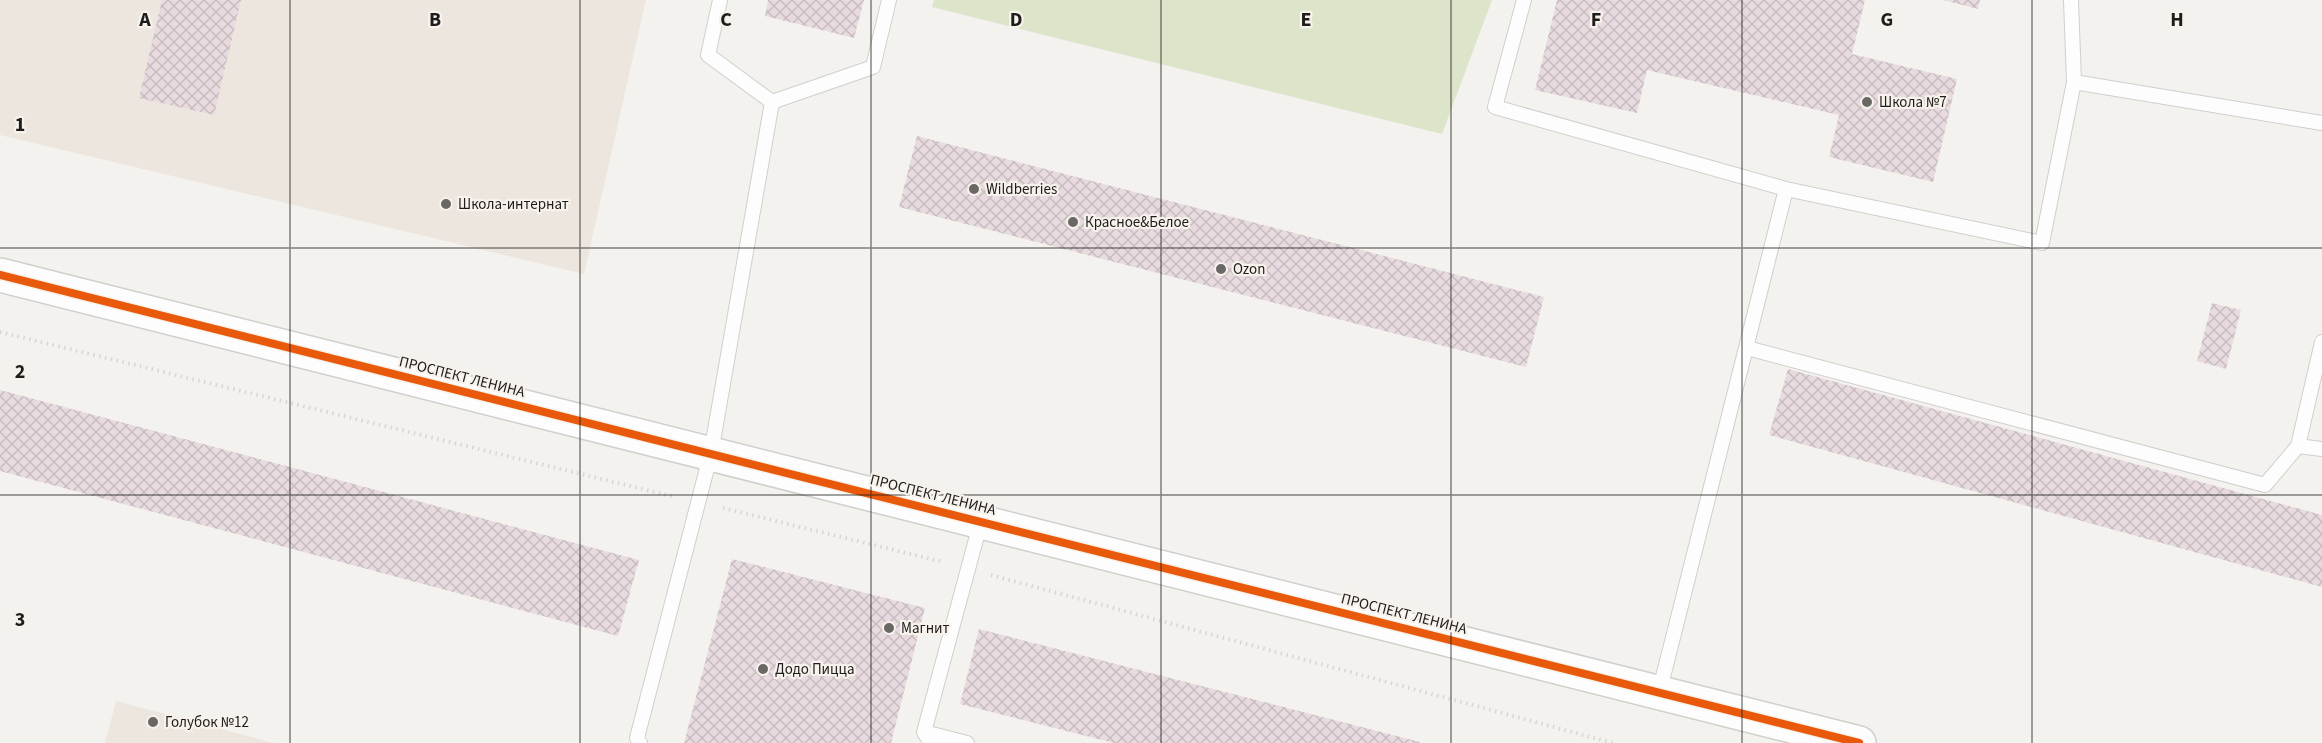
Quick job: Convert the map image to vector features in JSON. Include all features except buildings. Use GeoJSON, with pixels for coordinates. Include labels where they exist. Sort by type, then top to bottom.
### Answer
{"type":"FeatureCollection","features":[{"type":"Feature","properties":{"kind":"street","name":"ПРОСПЕКТ ЛЕНИНА"},"geometry":{"type":"LineString","coordinates":[[0,275],[1859,743]]}},
{"type":"Feature","properties":{"kind":"lane"},"geometry":{"type":"LineString","coordinates":[[720,0],[708,55],[772,102]]}},
{"type":"Feature","properties":{"kind":"lane"},"geometry":{"type":"LineString","coordinates":[[772,102],[873,67],[889,0]]}},
{"type":"Feature","properties":{"kind":"lane"},"geometry":{"type":"LineString","coordinates":[[1524,0],[1495,107],[1786,189],[2042,243],[2074,82],[2072,0]]}},
{"type":"Feature","properties":{"kind":"lane"},"geometry":{"type":"LineString","coordinates":[[2074,82],[2322,123]]}},
{"type":"Feature","properties":{"kind":"lane"},"geometry":{"type":"LineString","coordinates":[[640,743],[637,738],[711,453],[772,102]]}},
{"type":"Feature","properties":{"kind":"lane"},"geometry":{"type":"LineString","coordinates":[[1659,693],[1748,348],[1786,189]]}},
{"type":"Feature","properties":{"kind":"lane"},"geometry":{"type":"LineString","coordinates":[[1748,348],[2265,485],[2298,446],[2322,342]]}},
{"type":"Feature","properties":{"kind":"lane"},"geometry":{"type":"LineString","coordinates":[[2298,446],[2322,449]]}},
{"type":"Feature","properties":{"kind":"lane"},"geometry":{"type":"LineString","coordinates":[[968,743],[927,737],[981,521]]}},
{"type":"Feature","properties":{"kind":"path"},"geometry":{"type":"LineString","coordinates":[[0,332],[968,568],[1613,743]]}},
{"type":"Feature","properties":{"kind":"shaded area","name":"Школа-интернат"},"geometry":{"type":"Polygon","coordinates":[[[0,0],[646,0],[584,274],[0,135],[0,0]]]}},
{"type":"Feature","properties":{"kind":"shaded area","name":"Голубок №12"},"geometry":{"type":"Polygon","coordinates":[[[116,701],[274,743],[105,743],[116,701]]]}},
{"type":"Feature","properties":{"kind":"green space"},"geometry":{"type":"Polygon","coordinates":[[[934,0],[1492,0],[1442,134],[932,7],[934,0]]]}},
{"type":"Feature","properties":{"kind":"cycle path"},"geometry":{"type":"LineString","coordinates":[[0,275],[1859,743]]}},
{"type":"Feature","properties":{"kind":"place","name":"Школа №7"},"geometry":{"type":"Point","coordinates":[1867,102]}},
{"type":"Feature","properties":{"kind":"place","name":"Wildberries"},"geometry":{"type":"Point","coordinates":[974,189]}},
{"type":"Feature","properties":{"kind":"place","name":"Школа-интернат"},"geometry":{"type":"Point","coordinates":[446,204]}},
{"type":"Feature","properties":{"kind":"place","name":"Красное&Белое"},"geometry":{"type":"Point","coordinates":[1073,222]}},
{"type":"Feature","properties":{"kind":"place","name":"Ozon"},"geometry":{"type":"Point","coordinates":[1221,269]}},
{"type":"Feature","properties":{"kind":"place","name":"Магнит"},"geometry":{"type":"Point","coordinates":[889,628]}},
{"type":"Feature","properties":{"kind":"place","name":"Додо Пицца"},"geometry":{"type":"Point","coordinates":[763,669]}},
{"type":"Feature","properties":{"kind":"place","name":"Голубок №12"},"geometry":{"type":"Point","coordinates":[153,722]}}]}
